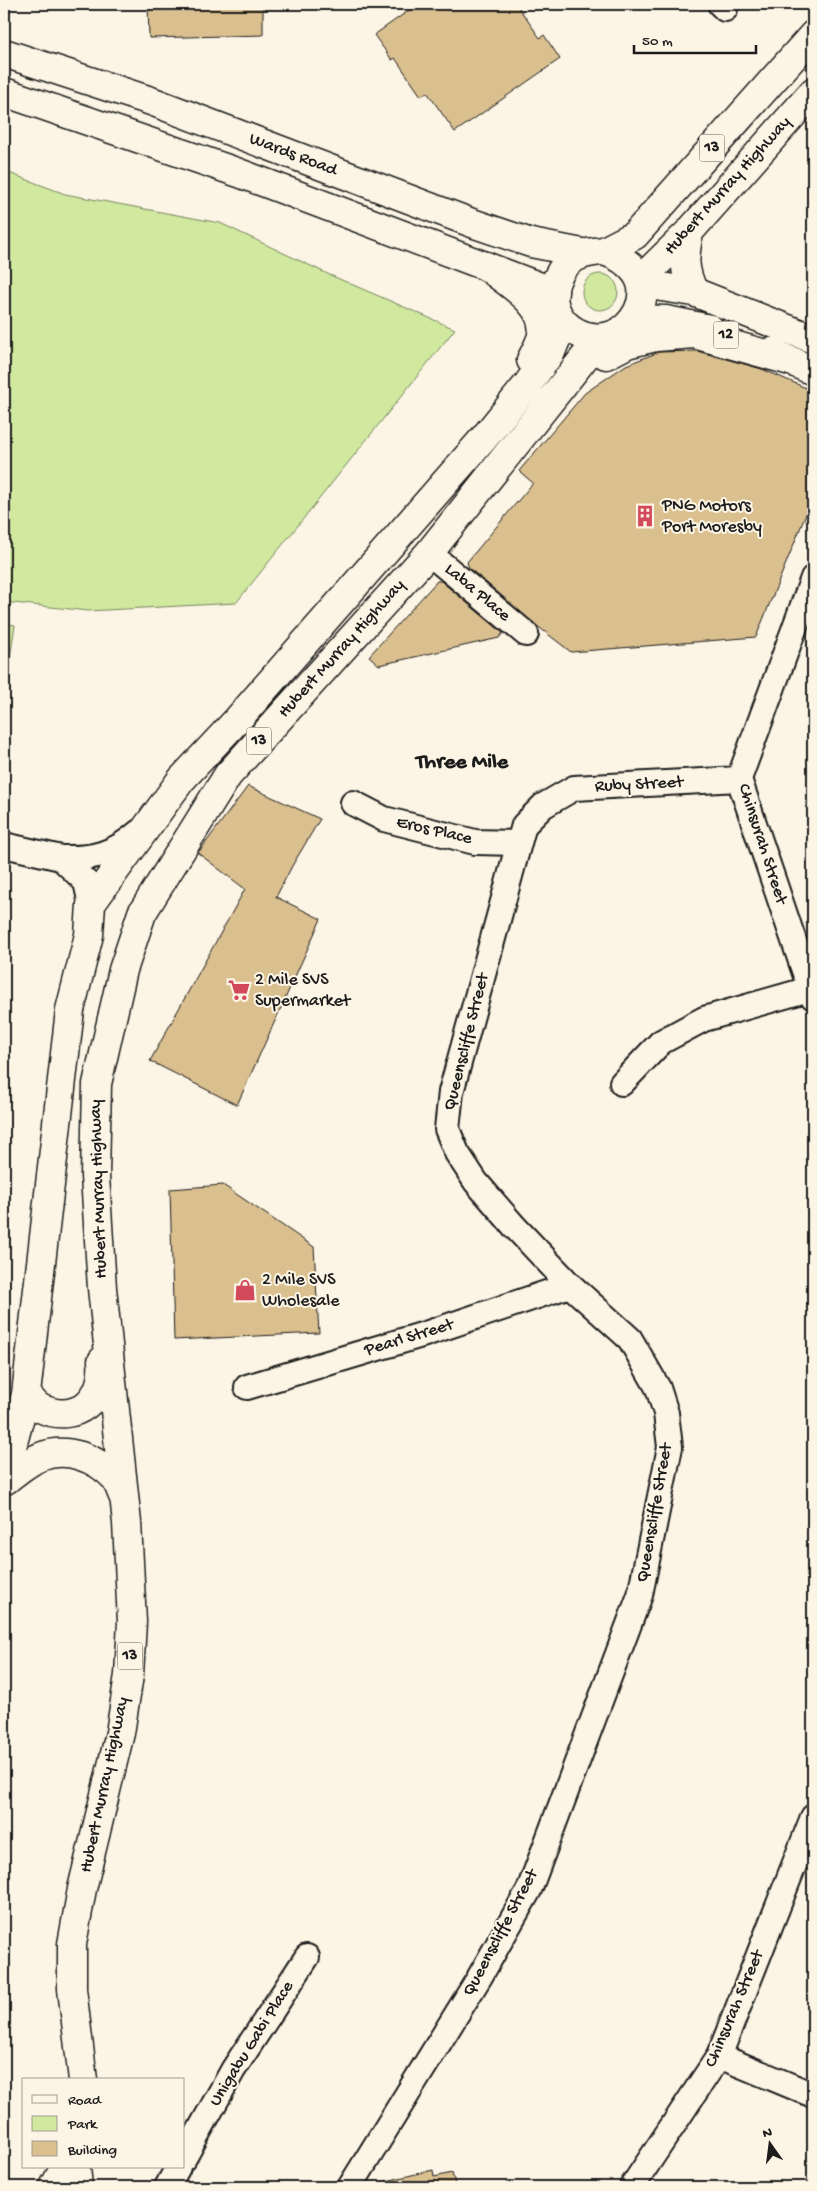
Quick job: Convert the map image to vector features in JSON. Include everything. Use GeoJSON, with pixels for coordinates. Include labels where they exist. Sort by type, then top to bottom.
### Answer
{"type":"FeatureCollection","features":[{"type":"Feature","properties":{"kind":"main road","name":"Hubert Murray Highway"},"geometry":{"type":"LineString","coordinates":[[593,252],[635,235],[813,35]]}},
{"type":"Feature","properties":{"kind":"main road","name":"Wards Road"},"geometry":{"type":"LineString","coordinates":[[4,53],[151,101],[472,223],[531,243],[593,252]]}},
{"type":"Feature","properties":{"kind":"main road","name":"Wards Road"},"geometry":{"type":"LineString","coordinates":[[4,92],[239,173],[554,292]]}},
{"type":"Feature","properties":{"kind":"main road","name":"Hubert Murray Highway"},"geometry":{"type":"LineString","coordinates":[[642,281],[689,232],[813,92]]}},
{"type":"Feature","properties":{"kind":"main road"},"geometry":{"type":"LineString","coordinates":[[689,232],[684,260],[686,276],[694,292]]}},
{"type":"Feature","properties":{"kind":"main road"},"geometry":{"type":"LineString","coordinates":[[554,292],[556,307],[563,322],[578,334],[600,338],[613,335],[625,329],[634,320],[640,307],[642,281],[626,261],[616,255],[593,252]]}},
{"type":"Feature","properties":{"kind":"main road","name":"13"},"geometry":{"type":"LineString","coordinates":[[554,292],[557,278],[564,266],[593,252]]}},
{"type":"Feature","properties":{"kind":"main road"},"geometry":{"type":"LineString","coordinates":[[484,438],[490,422],[517,385],[537,349],[542,333],[540,313],[514,287],[486,266]]}},
{"type":"Feature","properties":{"kind":"main road","name":"12"},"geometry":{"type":"LineString","coordinates":[[642,281],[694,292],[813,339]]}},
{"type":"Feature","properties":{"kind":"main road","name":"12"},"geometry":{"type":"LineString","coordinates":[[634,320],[666,320],[708,328],[804,366]]}},
{"type":"Feature","properties":{"kind":"main road","name":"Hubert Murray Highway"},"geometry":{"type":"LineString","coordinates":[[4,1479],[26,1394],[70,1010],[90,935],[91,904],[181,780],[238,719],[484,438],[527,386],[551,352],[563,322]]}},
{"type":"Feature","properties":{"kind":"main road"},"geometry":{"type":"LineString","coordinates":[[557,393],[593,363],[609,353],[627,344],[656,337],[694,334],[804,366]]}},
{"type":"Feature","properties":{"kind":"main road","name":"Hubert Murray Highway"},"geometry":{"type":"LineString","coordinates":[[83,2078],[72,1989],[72,1944],[82,1889],[120,1733],[129,1675],[132,1622],[124,1498],[102,1288],[95,1176],[97,1084],[123,970],[142,913],[228,775],[429,553],[600,338]]}},
{"type":"Feature","properties":{"kind":"main road"},"geometry":{"type":"LineString","coordinates":[[26,1394],[38,1407],[58,1413],[72,1412],[89,1405],[99,1389],[103,1372],[97,1312],[102,1288]]}},
{"type":"Feature","properties":{"kind":"main road"},"geometry":{"type":"LineString","coordinates":[[4,1479],[39,1457],[58,1452],[80,1455],[94,1462],[115,1479],[124,1498]]}},
{"type":"Feature","properties":{"kind":"main road"},"geometry":{"type":"LineString","coordinates":[[54,2187],[64,2168]]}},
{"type":"Feature","properties":{"kind":"main road"},"geometry":{"type":"LineString","coordinates":[[76,2168],[78,2187]]}},
{"type":"Feature","properties":{"kind":"street","name":"Laba Place"},"geometry":{"type":"LineString","coordinates":[[429,553],[526,634]]}},
{"type":"Feature","properties":{"kind":"street","name":"Chinsurah Street"},"geometry":{"type":"LineString","coordinates":[[812,991],[739,779],[813,578]]}},
{"type":"Feature","properties":{"kind":"street","name":"Ruby Street"},"geometry":{"type":"LineString","coordinates":[[543,806],[574,788],[739,779]]}},
{"type":"Feature","properties":{"kind":"street","name":"Eros Place"},"geometry":{"type":"LineString","coordinates":[[353,802],[384,819],[475,842],[519,842]]}},
{"type":"Feature","properties":{"kind":"street","name":"Queenscliffe Street"},"geometry":{"type":"LineString","coordinates":[[350,2187],[479,1978],[529,1890],[640,1595],[670,1447],[666,1413],[658,1388],[630,1339],[570,1285],[476,1182],[457,1153],[447,1129],[453,1085],[524,825],[543,806]]}},
{"type":"Feature","properties":{"kind":"street"},"geometry":{"type":"LineString","coordinates":[[4,845],[61,858],[86,858],[111,852],[129,842],[149,824]]}},
{"type":"Feature","properties":{"kind":"street"},"geometry":{"type":"LineString","coordinates":[[61,858],[86,882],[91,904]]}},
{"type":"Feature","properties":{"kind":"street"},"geometry":{"type":"LineString","coordinates":[[622,1083],[661,1042],[704,1020],[812,991]]}},
{"type":"Feature","properties":{"kind":"street","name":"Pearl Street"},"geometry":{"type":"LineString","coordinates":[[247,1387],[425,1334],[570,1285]]}},
{"type":"Feature","properties":{"kind":"street","name":"Chinsurah Street"},"geometry":{"type":"LineString","coordinates":[[632,2187],[719,2056],[813,1817]]}},
{"type":"Feature","properties":{"kind":"street","name":"Unigabu Gabi Place"},"geometry":{"type":"LineString","coordinates":[[185,2156],[233,2070],[307,1957]]}},
{"type":"Feature","properties":{"kind":"street"},"geometry":{"type":"LineString","coordinates":[[719,2056],[813,2094]]}},
{"type":"Feature","properties":{"kind":"street"},"geometry":{"type":"LineString","coordinates":[[167,2187],[177,2168]]}},
{"type":"Feature","properties":{"kind":"green space"},"geometry":{"type":"Polygon","coordinates":[[[4,171],[65,194],[220,223],[330,275],[455,329],[236,603],[88,611],[4,602],[4,171]]]}},
{"type":"Feature","properties":{"kind":"green space"},"geometry":{"type":"Polygon","coordinates":[[[600,274],[607,275],[613,279],[617,285],[617,299],[613,305],[607,309],[600,310],[593,309],[587,305],[583,299],[582,292],[583,285],[587,279],[593,275],[600,274]]]}},
{"type":"Feature","properties":{"kind":"green space"},"geometry":{"type":"Polygon","coordinates":[[[4,623],[15,625],[4,700],[4,623]]]}},
{"type":"Feature","properties":{"kind":"building"},"geometry":{"type":"Polygon","coordinates":[[[263,4],[263,35],[149,38],[148,5],[263,4]]]}},
{"type":"Feature","properties":{"kind":"building"},"geometry":{"type":"Polygon","coordinates":[[[418,4],[516,4],[540,38],[544,35],[560,59],[455,132],[427,92],[421,96],[395,58],[392,60],[374,35],[418,4]]]}},
{"type":"Feature","properties":{"kind":"building","name":"PNG Motors Port Moresby"},"geometry":{"type":"Polygon","coordinates":[[[697,351],[762,369],[813,391],[813,497],[756,637],[571,652],[469,568],[467,562],[533,483],[519,471],[585,393],[626,365],[659,352],[697,351]]]}},
{"type":"Feature","properties":{"kind":"building"},"geometry":{"type":"Polygon","coordinates":[[[437,581],[441,581],[503,633],[499,638],[379,665],[369,656],[437,581]]]}},
{"type":"Feature","properties":{"kind":"building","name":"2 Mile SVS Supermarket"},"geometry":{"type":"Polygon","coordinates":[[[248,786],[320,819],[276,897],[321,919],[237,1105],[150,1061],[245,889],[198,853],[248,786]]]}},
{"type":"Feature","properties":{"kind":"building","name":"2 Mile SVS Wholesale"},"geometry":{"type":"Polygon","coordinates":[[[223,1185],[314,1247],[319,1333],[174,1340],[170,1189],[223,1185]]]}},
{"type":"Feature","properties":{"kind":"building"},"geometry":{"type":"Polygon","coordinates":[[[433,2170],[434,2177],[452,2173],[456,2187],[383,2187],[382,2182],[433,2170]]]}},
{"type":"Feature","properties":{"kind":"place","name":"PNG Motors Port Moresby"},"geometry":{"type":"Point","coordinates":[645,516]}},
{"type":"Feature","properties":{"kind":"place","name":"2 Mile SVS Supermarket"},"geometry":{"type":"Point","coordinates":[239,990]}},
{"type":"Feature","properties":{"kind":"place","name":"2 Mile SVS Wholesale"},"geometry":{"type":"Point","coordinates":[245,1290]}},
{"type":"Feature","properties":{"kind":"district","name":"Three Mile"},"geometry":{"type":"Point","coordinates":[462,763]}}]}
